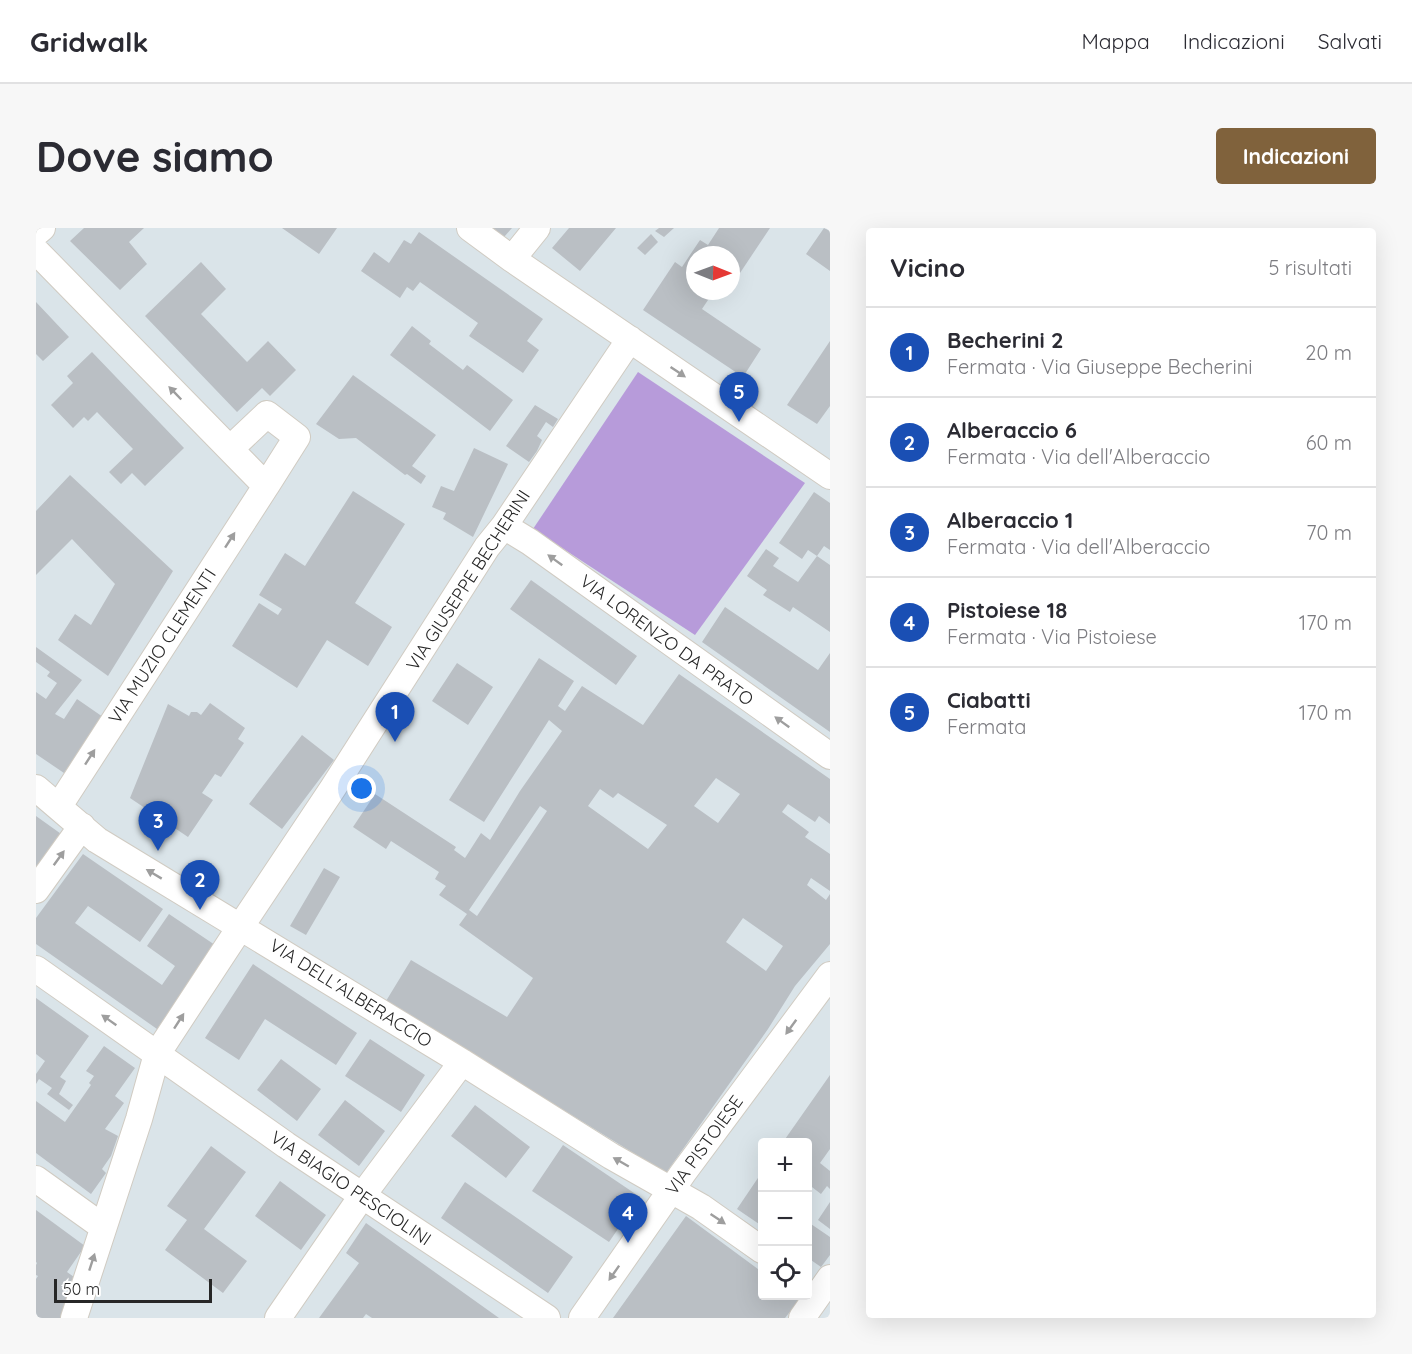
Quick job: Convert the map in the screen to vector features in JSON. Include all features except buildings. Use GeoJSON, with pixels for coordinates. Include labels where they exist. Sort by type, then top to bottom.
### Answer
{"type":"FeatureCollection","features":[{"type":"Feature","properties":{"kind":"street"},"geometry":{"type":"LineString","coordinates":[[36,233],[42,228]]}},
{"type":"Feature","properties":{"kind":"street"},"geometry":{"type":"LineString","coordinates":[[470,228],[830,476]]}},
{"type":"Feature","properties":{"kind":"street"},"geometry":{"type":"LineString","coordinates":[[512,259],[537,228]]}},
{"type":"Feature","properties":{"kind":"street"},"geometry":{"type":"LineString","coordinates":[[36,251],[266,486]]}},
{"type":"Feature","properties":{"kind":"street","name":"VIA GIUSEPPE BECHERINI"},"geometry":{"type":"LineString","coordinates":[[74,1318],[139,1119],[157,1054],[333,788],[487,547],[504,526],[630,339]]}},
{"type":"Feature","properties":{"kind":"street","name":"VIA MUZIO CLEMENTI"},"geometry":{"type":"LineString","coordinates":[[59,806],[297,437],[267,414],[230,448]]}},
{"type":"Feature","properties":{"kind":"street","name":"VIA LORENZO DA PRATO"},"geometry":{"type":"LineString","coordinates":[[504,526],[531,542],[830,756]]}},
{"type":"Feature","properties":{"kind":"street","name":"VIA DELL'ALBERACCIO"},"geometry":{"type":"LineString","coordinates":[[36,788],[97,840],[462,1062],[611,1156],[701,1207],[758,1247]]}},
{"type":"Feature","properties":{"kind":"street"},"geometry":{"type":"LineString","coordinates":[[36,890],[82,826]]}},
{"type":"Feature","properties":{"kind":"street","name":"VIA BIAGIO PESCIOLINI"},"geometry":{"type":"LineString","coordinates":[[36,969],[362,1196],[547,1318]]}},
{"type":"Feature","properties":{"kind":"street","name":"VIA PISTOIESE"},"geometry":{"type":"LineString","coordinates":[[582,1318],[671,1191],[830,975]]}},
{"type":"Feature","properties":{"kind":"street"},"geometry":{"type":"LineString","coordinates":[[278,1318],[362,1196],[462,1062]]}},
{"type":"Feature","properties":{"kind":"street"},"geometry":{"type":"LineString","coordinates":[[36,1179],[103,1227]]}},
{"type":"Feature","properties":{"kind":"street"},"geometry":{"type":"LineString","coordinates":[[802,1318],[822,1287]]}},
{"type":"Feature","properties":{"kind":"shaded area"},"geometry":{"type":"Polygon","coordinates":[[[638,372],[805,483],[695,635],[533,529],[638,372]]]}},
{"type":"Feature","properties":{"kind":"place","name":"Ciabatti"},"geometry":{"type":"Point","coordinates":[739,422]}},
{"type":"Feature","properties":{"kind":"place","name":"Becherini 2"},"geometry":{"type":"Point","coordinates":[395,742]}},
{"type":"Feature","properties":{"kind":"place","name":"Alberaccio 1"},"geometry":{"type":"Point","coordinates":[158,851]}},
{"type":"Feature","properties":{"kind":"place","name":"Alberaccio 6"},"geometry":{"type":"Point","coordinates":[200,910]}},
{"type":"Feature","properties":{"kind":"place","name":"Pistoiese 18"},"geometry":{"type":"Point","coordinates":[628,1243]}}]}
